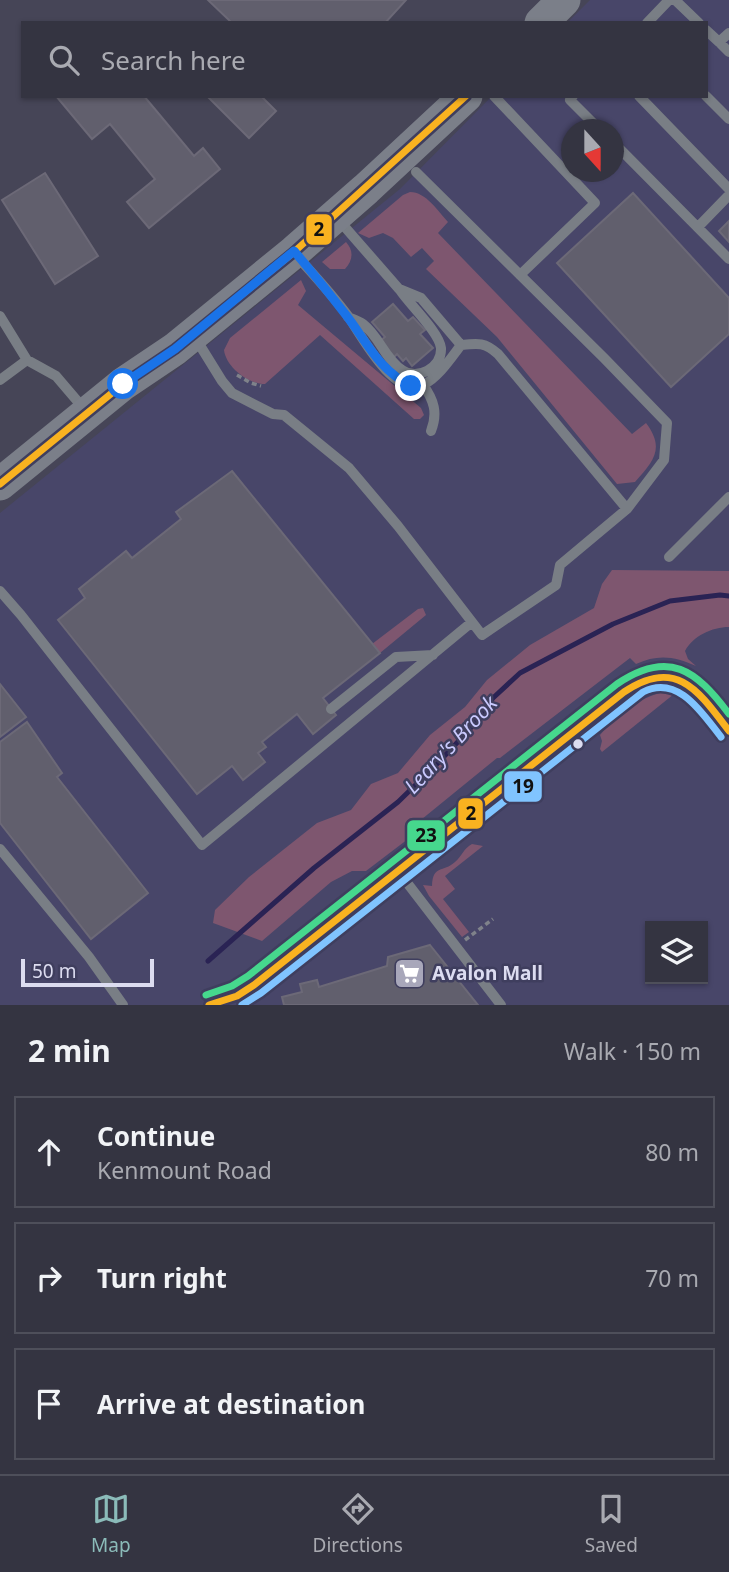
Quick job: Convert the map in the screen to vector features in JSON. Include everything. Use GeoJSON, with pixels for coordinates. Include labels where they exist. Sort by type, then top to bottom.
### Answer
{"type":"FeatureCollection","features":[{"type":"Feature","properties":{"kind":"main road"},"geometry":{"type":"LineString","coordinates":[[543,21],[564,0]]}},
{"type":"Feature","properties":{"kind":"main road"},"geometry":{"type":"LineString","coordinates":[[0,484],[123,384],[194,334],[294,251],[464,98]]}},
{"type":"Feature","properties":{"kind":"lane"},"geometry":{"type":"LineString","coordinates":[[649,21],[669,0]]}},
{"type":"Feature","properties":{"kind":"lane"},"geometry":{"type":"LineString","coordinates":[[675,0],[697,21]]}},
{"type":"Feature","properties":{"kind":"lane"},"geometry":{"type":"LineString","coordinates":[[708,32],[729,52]]}},
{"type":"Feature","properties":{"kind":"lane"},"geometry":{"type":"LineString","coordinates":[[719,42],[729,33]]}},
{"type":"Feature","properties":{"kind":"lane"},"geometry":{"type":"LineString","coordinates":[[496,98],[594,203],[520,275]]}},
{"type":"Feature","properties":{"kind":"lane"},"geometry":{"type":"LineString","coordinates":[[572,98],[570,100],[589,119]]}},
{"type":"Feature","properties":{"kind":"lane"},"geometry":{"type":"LineString","coordinates":[[641,98],[729,188]]}},
{"type":"Feature","properties":{"kind":"lane"},"geometry":{"type":"LineString","coordinates":[[708,98],[729,119]]}},
{"type":"Feature","properties":{"kind":"lane"},"geometry":{"type":"LineString","coordinates":[[624,153],[729,259]]}},
{"type":"Feature","properties":{"kind":"lane"},"geometry":{"type":"LineString","coordinates":[[194,334],[232,393],[273,414],[284,415],[349,468],[398,526],[482,635],[556,584],[559,565],[627,509],[664,460],[667,423],[416,172]]}},
{"type":"Feature","properties":{"kind":"lane"},"geometry":{"type":"LineString","coordinates":[[698,227],[729,195]]}},
{"type":"Feature","properties":{"kind":"lane"},"geometry":{"type":"LineString","coordinates":[[335,215],[399,289],[439,341],[440,354],[426,372],[411,375],[400,369],[364,325],[348,317]]}},
{"type":"Feature","properties":{"kind":"lane"},"geometry":{"type":"LineString","coordinates":[[294,251],[348,317],[369,351],[398,380],[411,386],[423,385],[437,374],[461,345],[481,342],[488,345],[627,509]]}},
{"type":"Feature","properties":{"kind":"lane"},"geometry":{"type":"LineString","coordinates":[[399,289],[421,298],[461,345]]}},
{"type":"Feature","properties":{"kind":"lane"},"geometry":{"type":"LineString","coordinates":[[0,316],[27,359],[57,376],[87,413]]}},
{"type":"Feature","properties":{"kind":"lane"},"geometry":{"type":"LineString","coordinates":[[0,380],[27,359]]}},
{"type":"Feature","properties":{"kind":"lane"},"geometry":{"type":"LineString","coordinates":[[423,385],[432,397],[435,415],[430,431]]}},
{"type":"Feature","properties":{"kind":"lane"},"geometry":{"type":"LineString","coordinates":[[668,557],[729,497]]}},
{"type":"Feature","properties":{"kind":"lane"},"geometry":{"type":"LineString","coordinates":[[0,591],[202,845],[472,622]]}},
{"type":"Feature","properties":{"kind":"lane"},"geometry":{"type":"LineString","coordinates":[[331,709],[396,657],[433,655]]}},
{"type":"Feature","properties":{"kind":"lane"},"geometry":{"type":"LineString","coordinates":[[209,1005],[237,996],[254,985],[638,683],[653,677],[667,676],[679,680],[703,699],[729,731]]}},
{"type":"Feature","properties":{"kind":"lane"},"geometry":{"type":"LineString","coordinates":[[0,849],[89,957],[124,1005]]}},
{"type":"Feature","properties":{"kind":"lane"},"geometry":{"type":"LineString","coordinates":[[398,871],[498,1001]]}},
{"type":"Feature","properties":{"kind":"path"},"geometry":{"type":"LineString","coordinates":[[230,369],[242,379],[261,386]]}},
{"type":"Feature","properties":{"kind":"path"},"geometry":{"type":"LineString","coordinates":[[472,935],[493,919]]}},
{"type":"Feature","properties":{"kind":"shaded area"},"geometry":{"type":"Polygon","coordinates":[[[590,0],[729,0],[729,1005],[0,1005],[0,513],[400,189],[490,98],[708,98],[708,21],[569,21],[590,0]]]}},
{"type":"Feature","properties":{"kind":"shaded area"},"geometry":{"type":"Polygon","coordinates":[[[410,192],[421,195],[436,208],[448,222],[438,233],[632,434],[646,423],[655,440],[655,454],[635,482],[617,484],[497,337],[426,269],[434,261],[422,248],[411,257],[393,238],[383,233],[369,238],[358,233],[410,192]]]}},
{"type":"Feature","properties":{"kind":"shaded area"},"geometry":{"type":"Polygon","coordinates":[[[346,242],[351,252],[348,266],[345,269],[330,269],[322,262],[346,242]]]}},
{"type":"Feature","properties":{"kind":"shaded area"},"geometry":{"type":"Polygon","coordinates":[[[301,280],[306,291],[298,305],[421,408],[424,415],[420,419],[414,419],[320,335],[265,384],[245,378],[233,368],[224,350],[230,338],[301,280]]]}},
{"type":"Feature","properties":{"kind":"shaded area"},"geometry":{"type":"Polygon","coordinates":[[[612,570],[729,571],[729,627],[704,633],[688,646],[685,651],[688,659],[696,666],[666,657],[636,664],[630,658],[497,758],[411,828],[408,839],[366,871],[352,871],[331,882],[262,941],[213,923],[215,910],[249,877],[317,823],[351,810],[371,784],[398,773],[430,735],[465,707],[487,680],[530,645],[594,608],[602,584],[612,570]]]}},
{"type":"Feature","properties":{"kind":"shaded area"},"geometry":{"type":"Polygon","coordinates":[[[423,608],[426,615],[380,653],[372,644],[418,609],[423,608]]]}},
{"type":"Feature","properties":{"kind":"shaded area"},"geometry":{"type":"Polygon","coordinates":[[[664,692],[674,694],[602,752],[600,735],[614,721],[637,703],[664,692]]]}},
{"type":"Feature","properties":{"kind":"shaded area"},"geometry":{"type":"Polygon","coordinates":[[[472,844],[483,846],[445,876],[455,889],[443,899],[469,932],[462,937],[423,885],[432,886],[434,875],[455,862],[472,844]]]}},
{"type":"Feature","properties":{"kind":"building"},"geometry":{"type":"Polygon","coordinates":[[[208,0],[406,0],[387,21],[230,21],[208,0]]]}},
{"type":"Feature","properties":{"kind":"building"},"geometry":{"type":"Polygon","coordinates":[[[58,98],[146,98],[194,156],[203,148],[220,169],[149,228],[127,202],[155,179],[110,124],[92,139],[58,98]]]}},
{"type":"Feature","properties":{"kind":"building"},"geometry":{"type":"Polygon","coordinates":[[[209,98],[263,98],[276,111],[249,138],[209,98]]]}},
{"type":"Feature","properties":{"kind":"building"},"geometry":{"type":"Polygon","coordinates":[[[45,173],[98,256],[55,284],[2,200],[45,173]]]}},
{"type":"Feature","properties":{"kind":"building"},"geometry":{"type":"Polygon","coordinates":[[[633,193],[729,298],[729,334],[671,387],[557,263],[633,193]]]}},
{"type":"Feature","properties":{"kind":"building"},"geometry":{"type":"Polygon","coordinates":[[[729,221],[729,242],[719,231],[729,221]]]}},
{"type":"Feature","properties":{"kind":"building"},"geometry":{"type":"Polygon","coordinates":[[[393,304],[408,321],[413,317],[425,330],[420,334],[433,348],[412,366],[406,358],[403,361],[397,354],[393,358],[379,342],[385,337],[372,322],[393,304]]]}},
{"type":"Feature","properties":{"kind":"building"},"geometry":{"type":"Polygon","coordinates":[[[232,471],[380,653],[323,698],[336,715],[313,734],[297,714],[262,742],[266,747],[258,753],[265,762],[243,780],[232,766],[197,794],[58,620],[85,598],[79,589],[126,551],[132,558],[181,519],[176,512],[232,471]]]}},
{"type":"Feature","properties":{"kind":"building"},"geometry":{"type":"Polygon","coordinates":[[[0,684],[26,717],[0,737],[0,684]]]}},
{"type":"Feature","properties":{"kind":"building"},"geometry":{"type":"Polygon","coordinates":[[[27,722],[62,773],[57,777],[148,893],[91,939],[0,823],[0,742],[27,722]]]}},
{"type":"Feature","properties":{"kind":"building","name":"Avalon Mall"},"geometry":{"type":"Polygon","coordinates":[[[430,945],[478,1005],[284,1005],[282,997],[302,992],[300,984],[317,980],[319,987],[387,966],[388,957],[430,945]]]}},
{"type":"Feature","properties":{"kind":"waterway","name":"Leary's Brook"},"geometry":{"type":"LineString","coordinates":[[208,961],[314,868],[398,802],[469,730],[493,698],[520,673],[613,624],[670,601],[729,596]]}},
{"type":"Feature","properties":{"kind":"transit line","name":"2"},"geometry":{"type":"LineString","coordinates":[[0,484],[123,384],[175,349],[294,252],[464,98]]}},
{"type":"Feature","properties":{"kind":"transit line","name":"23"},"geometry":{"type":"LineString","coordinates":[[206,995],[232,986],[248,976],[617,684],[635,673],[652,668],[680,669],[705,686],[729,714]]}},
{"type":"Feature","properties":{"kind":"transit line","name":"2"},"geometry":{"type":"LineString","coordinates":[[209,1005],[237,996],[254,985],[624,692],[642,682],[672,678],[684,683],[696,691],[729,731]]}},
{"type":"Feature","properties":{"kind":"transit line","name":"19"},"geometry":{"type":"LineString","coordinates":[[242,1005],[261,993],[643,692],[656,688],[678,692],[697,707],[721,737]]}},
{"type":"Feature","properties":{"kind":"place","name":"Avalon Mall"},"geometry":{"type":"Point","coordinates":[409,973]}},
{"type":"Feature","properties":{"kind":"route"},"geometry":{"type":"LineString","coordinates":[[123,384],[175,349],[294,251],[348,317],[369,351],[398,380],[411,386]]}}]}
